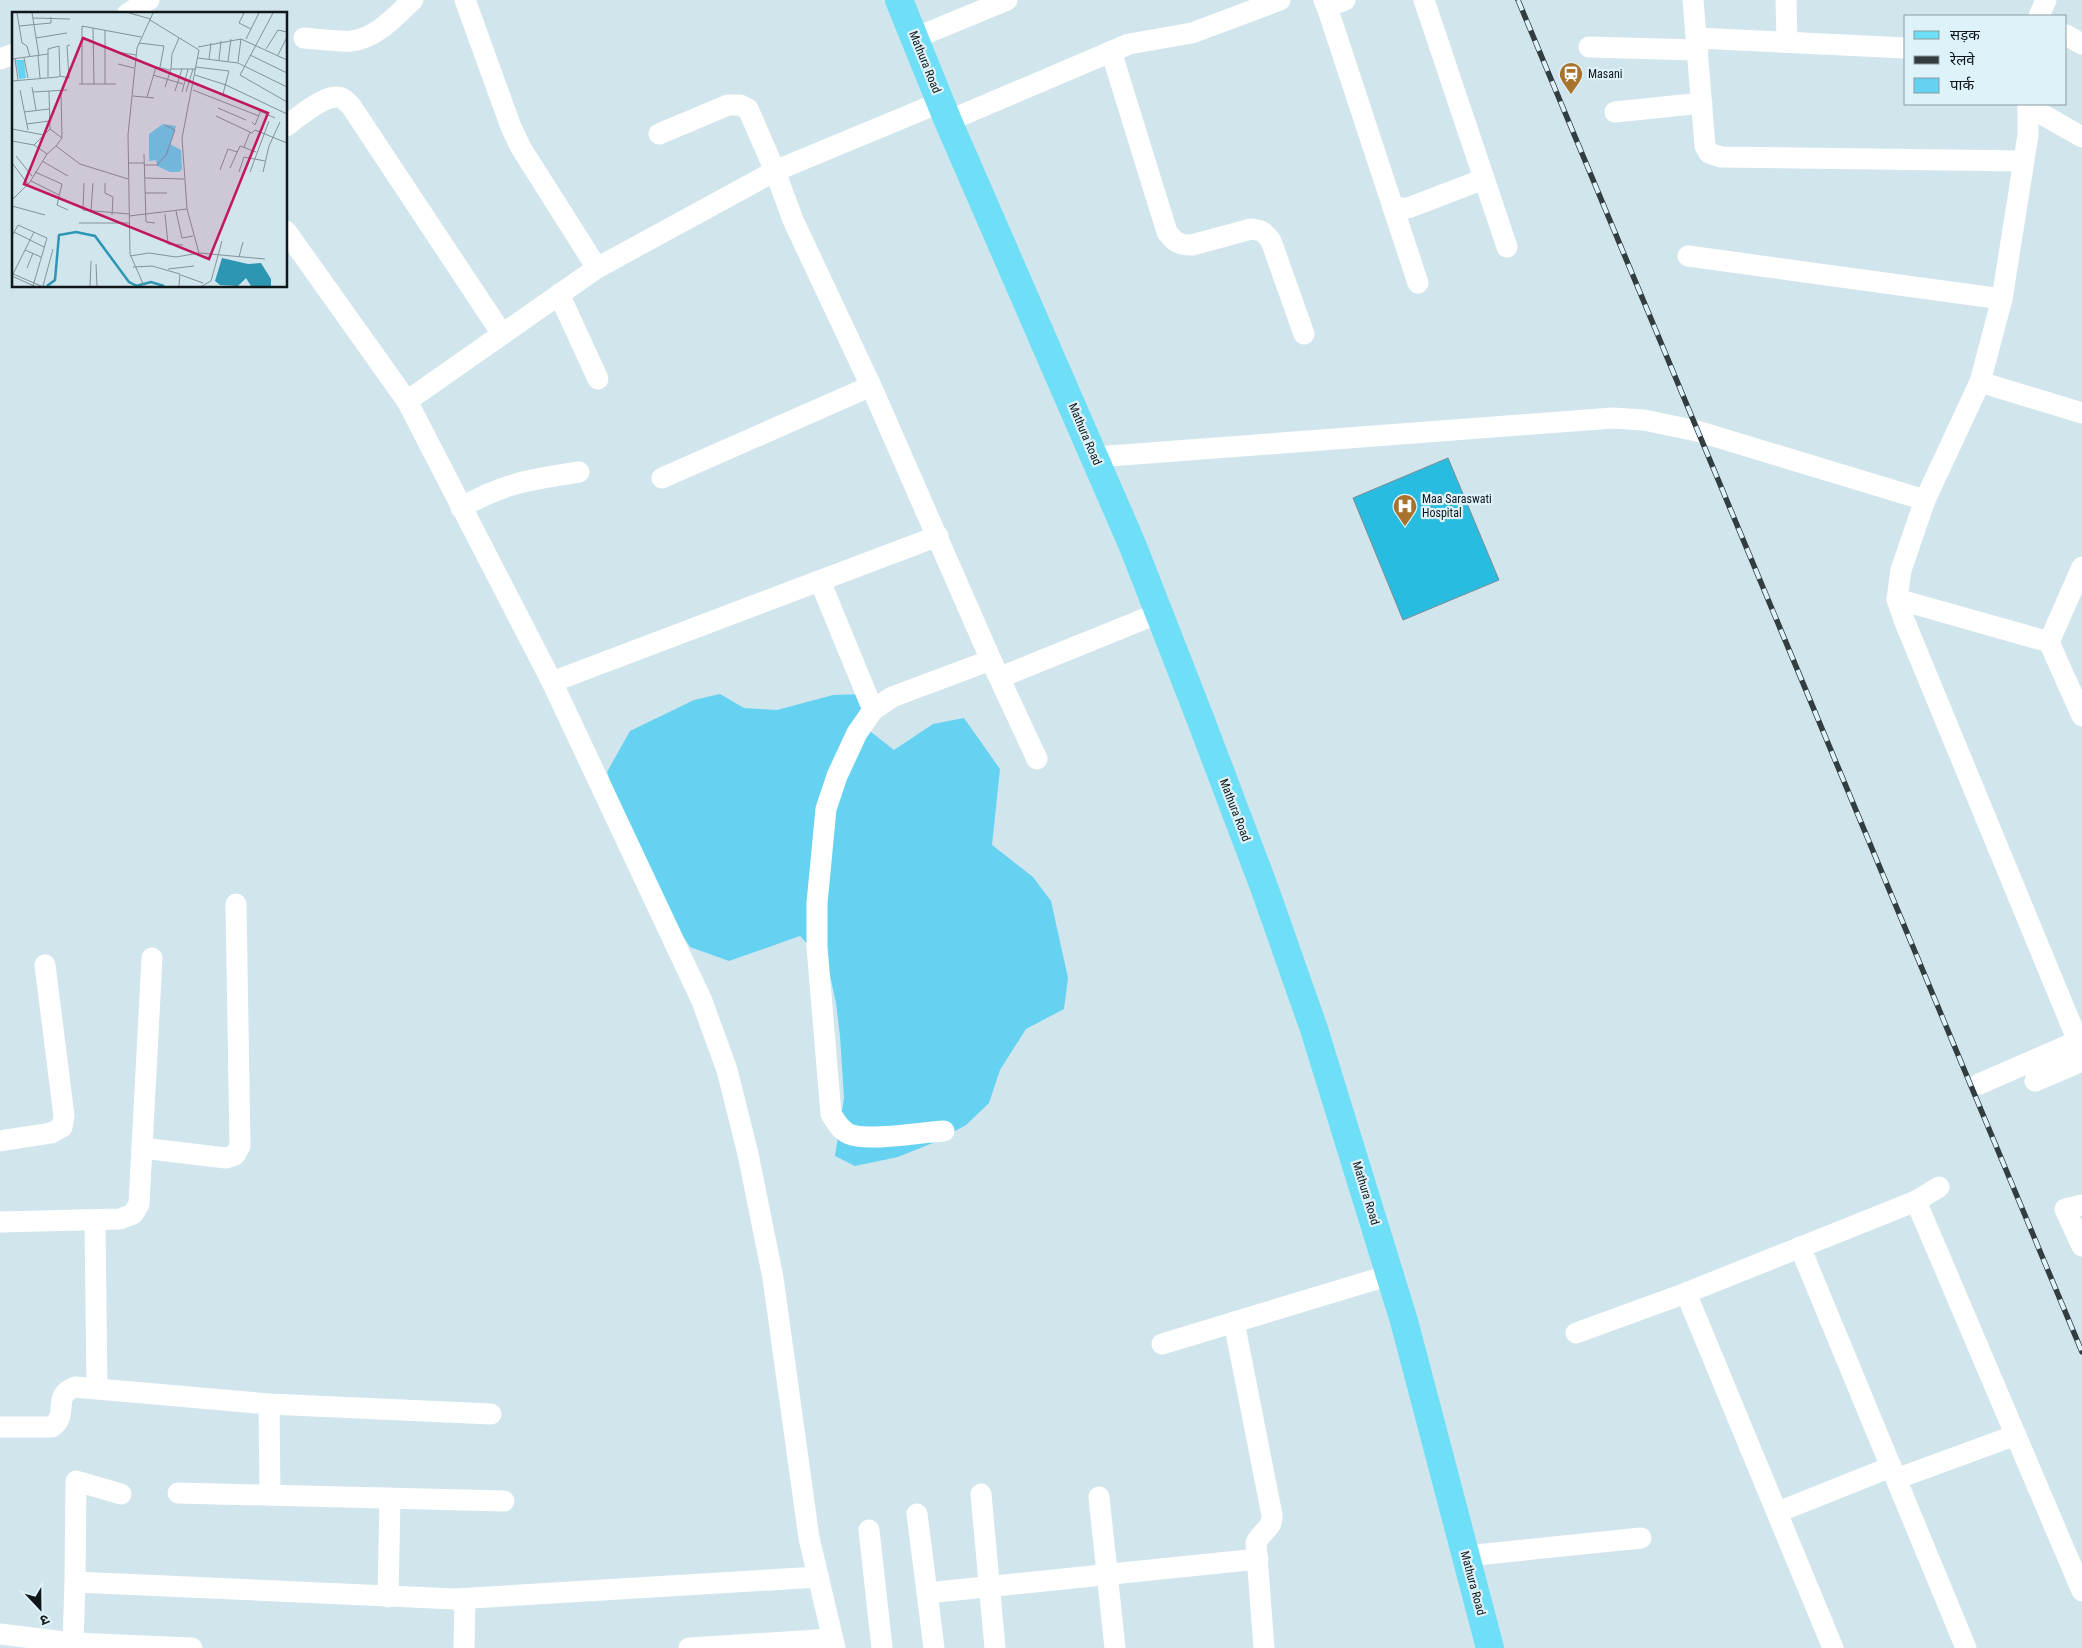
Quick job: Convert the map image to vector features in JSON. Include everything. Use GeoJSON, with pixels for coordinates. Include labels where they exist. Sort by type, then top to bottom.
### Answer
{"type":"FeatureCollection","features":[{"type":"Feature","properties":{"kind":"main road","name":"Mathura Road"},"geometry":{"type":"LineString","coordinates":[[899,0],[945,112],[1096,457],[1254,860],[1314,1029],[1390,1275],[1490,1648]]}},
{"type":"Feature","properties":{"kind":"street"},"geometry":{"type":"LineString","coordinates":[[130,12],[149,0]]}},
{"type":"Feature","properties":{"kind":"street"},"geometry":{"type":"LineString","coordinates":[[304,38],[350,41],[362,38],[375,33],[413,0]]}},
{"type":"Feature","properties":{"kind":"street"},"geometry":{"type":"LineString","coordinates":[[465,0],[511,127],[521,148],[597,268]]}},
{"type":"Feature","properties":{"kind":"street"},"geometry":{"type":"LineString","coordinates":[[915,38],[1007,0]]}},
{"type":"Feature","properties":{"kind":"street"},"geometry":{"type":"LineString","coordinates":[[407,401],[597,268],[775,171],[945,112],[1129,44],[1192,33],[1280,0]]}},
{"type":"Feature","properties":{"kind":"street"},"geometry":{"type":"LineString","coordinates":[[1424,0],[1507,247]]}},
{"type":"Feature","properties":{"kind":"street"},"geometry":{"type":"LineString","coordinates":[[1693,0],[1698,44],[1704,146],[1709,153],[1721,157],[2023,161]]}},
{"type":"Feature","properties":{"kind":"street"},"geometry":{"type":"LineString","coordinates":[[1786,0],[1787,42]]}},
{"type":"Feature","properties":{"kind":"street"},"geometry":{"type":"LineString","coordinates":[[2039,15],[2046,0]]}},
{"type":"Feature","properties":{"kind":"street"},"geometry":{"type":"LineString","coordinates":[[1332,2],[1393,208],[1418,283]]}},
{"type":"Feature","properties":{"kind":"street"},"geometry":{"type":"LineString","coordinates":[[2067,36],[2082,44]]}},
{"type":"Feature","properties":{"kind":"street"},"geometry":{"type":"LineString","coordinates":[[1589,47],[1787,42],[1904,48]]}},
{"type":"Feature","properties":{"kind":"street"},"geometry":{"type":"LineString","coordinates":[[1111,51],[1167,232],[1174,241],[1182,245],[1192,245],[1251,229],[1266,233],[1271,240],[1304,334]]}},
{"type":"Feature","properties":{"kind":"street"},"geometry":{"type":"LineString","coordinates":[[0,59],[12,55]]}},
{"type":"Feature","properties":{"kind":"street"},"geometry":{"type":"LineString","coordinates":[[288,125],[325,100],[333,97],[343,98],[351,106],[502,334]]}},
{"type":"Feature","properties":{"kind":"street"},"geometry":{"type":"LineString","coordinates":[[1615,112],[1702,103]]}},
{"type":"Feature","properties":{"kind":"street"},"geometry":{"type":"LineString","coordinates":[[660,134],[728,105],[740,105],[748,109],[794,220],[871,386],[1037,759]]}},
{"type":"Feature","properties":{"kind":"street"},"geometry":{"type":"LineString","coordinates":[[2028,105],[2028,135],[2002,299],[1980,382],[1925,500],[1901,570],[1897,599],[2081,1051]]}},
{"type":"Feature","properties":{"kind":"street"},"geometry":{"type":"LineString","coordinates":[[2028,105],[2082,137]]}},
{"type":"Feature","properties":{"kind":"street"},"geometry":{"type":"LineString","coordinates":[[1393,208],[1408,208],[1484,179]]}},
{"type":"Feature","properties":{"kind":"street"},"geometry":{"type":"LineString","coordinates":[[288,234],[407,401],[552,682],[702,1001],[728,1070],[748,1154],[772,1278],[809,1538],[834,1643],[689,1648]]}},
{"type":"Feature","properties":{"kind":"street"},"geometry":{"type":"LineString","coordinates":[[1688,256],[2002,299]]}},
{"type":"Feature","properties":{"kind":"street"},"geometry":{"type":"LineString","coordinates":[[559,294],[598,379]]}},
{"type":"Feature","properties":{"kind":"street"},"geometry":{"type":"LineString","coordinates":[[1980,382],[2082,414]]}},
{"type":"Feature","properties":{"kind":"street"},"geometry":{"type":"LineString","coordinates":[[662,478],[871,386]]}},
{"type":"Feature","properties":{"kind":"street"},"geometry":{"type":"LineString","coordinates":[[1096,457],[1613,418],[1644,420],[1697,432],[1925,500]]}},
{"type":"Feature","properties":{"kind":"street"},"geometry":{"type":"LineString","coordinates":[[461,508],[484,494],[520,481],[578,472]]}},
{"type":"Feature","properties":{"kind":"street"},"geometry":{"type":"LineString","coordinates":[[552,682],[938,536]]}},
{"type":"Feature","properties":{"kind":"street"},"geometry":{"type":"LineString","coordinates":[[2081,713],[2049,642],[2082,566]]}},
{"type":"Feature","properties":{"kind":"street"},"geometry":{"type":"LineString","coordinates":[[820,580],[873,710]]}},
{"type":"Feature","properties":{"kind":"street"},"geometry":{"type":"LineString","coordinates":[[1897,599],[2049,642]]}},
{"type":"Feature","properties":{"kind":"street"},"geometry":{"type":"LineString","coordinates":[[944,1130],[869,1137],[849,1135],[838,1126],[831,1114],[817,947],[817,903],[821,841],[826,809],[837,776],[857,733],[873,710],[892,697],[996,669],[1159,614]]}},
{"type":"Feature","properties":{"kind":"street"},"geometry":{"type":"LineString","coordinates":[[142,1148],[226,1158],[235,1155],[240,1146],[236,904]]}},
{"type":"Feature","properties":{"kind":"street"},"geometry":{"type":"LineString","coordinates":[[0,1222],[120,1219],[133,1214],[139,1204],[152,958]]}},
{"type":"Feature","properties":{"kind":"street"},"geometry":{"type":"LineString","coordinates":[[0,1141],[51,1133],[62,1127],[64,1116],[46,964]]}},
{"type":"Feature","properties":{"kind":"street"},"geometry":{"type":"LineString","coordinates":[[2036,1081],[2081,1051]]}},
{"type":"Feature","properties":{"kind":"street"},"geometry":{"type":"LineString","coordinates":[[1979,1084],[2081,1051]]}},
{"type":"Feature","properties":{"kind":"street"},"geometry":{"type":"LineString","coordinates":[[1576,1333],[1686,1293],[1916,1201],[1939,1188]]}},
{"type":"Feature","properties":{"kind":"street"},"geometry":{"type":"LineString","coordinates":[[1916,1201],[2082,1591]]}},
{"type":"Feature","properties":{"kind":"street"},"geometry":{"type":"LineString","coordinates":[[2082,1205],[2065,1209],[2082,1246]]}},
{"type":"Feature","properties":{"kind":"street"},"geometry":{"type":"LineString","coordinates":[[95,1220],[96,1389]]}},
{"type":"Feature","properties":{"kind":"street"},"geometry":{"type":"LineString","coordinates":[[1800,1247],[1966,1648]]}},
{"type":"Feature","properties":{"kind":"street"},"geometry":{"type":"LineString","coordinates":[[1162,1344],[1390,1275]]}},
{"type":"Feature","properties":{"kind":"street"},"geometry":{"type":"LineString","coordinates":[[1686,1293],[1833,1648]]}},
{"type":"Feature","properties":{"kind":"street"},"geometry":{"type":"LineString","coordinates":[[1234,1322],[1273,1522],[1270,1528],[1258,1537],[1256,1543],[1264,1648]]}},
{"type":"Feature","properties":{"kind":"street"},"geometry":{"type":"LineString","coordinates":[[0,1427],[52,1427],[59,1422],[62,1395],[67,1390],[75,1387],[269,1404],[491,1414]]}},
{"type":"Feature","properties":{"kind":"street"},"geometry":{"type":"LineString","coordinates":[[269,1404],[270,1495]]}},
{"type":"Feature","properties":{"kind":"street"},"geometry":{"type":"LineString","coordinates":[[1778,1512],[1893,1473],[2016,1435]]}},
{"type":"Feature","properties":{"kind":"street"},"geometry":{"type":"LineString","coordinates":[[72,1643],[76,1582],[76,1481],[121,1494]]}},
{"type":"Feature","properties":{"kind":"street"},"geometry":{"type":"LineString","coordinates":[[178,1493],[504,1500]]}},
{"type":"Feature","properties":{"kind":"street"},"geometry":{"type":"LineString","coordinates":[[981,1494],[995,1648]]}},
{"type":"Feature","properties":{"kind":"street"},"geometry":{"type":"LineString","coordinates":[[1099,1496],[1115,1648]]}},
{"type":"Feature","properties":{"kind":"street"},"geometry":{"type":"LineString","coordinates":[[388,1597],[390,1498]]}},
{"type":"Feature","properties":{"kind":"street"},"geometry":{"type":"LineString","coordinates":[[917,1514],[934,1648]]}},
{"type":"Feature","properties":{"kind":"street"},"geometry":{"type":"LineString","coordinates":[[869,1530],[882,1648]]}},
{"type":"Feature","properties":{"kind":"street"},"geometry":{"type":"LineString","coordinates":[[1466,1556],[1641,1538]]}},
{"type":"Feature","properties":{"kind":"street"},"geometry":{"type":"LineString","coordinates":[[927,1593],[1258,1559]]}},
{"type":"Feature","properties":{"kind":"street"},"geometry":{"type":"LineString","coordinates":[[76,1582],[465,1599],[818,1577]]}},
{"type":"Feature","properties":{"kind":"street"},"geometry":{"type":"LineString","coordinates":[[464,1648],[465,1599]]}},
{"type":"Feature","properties":{"kind":"street"},"geometry":{"type":"LineString","coordinates":[[0,1634],[72,1643],[192,1648]]}},
{"type":"Feature","properties":{"kind":"green space"},"geometry":{"type":"Polygon","coordinates":[[[720,694],[744,708],[777,710],[833,695],[863,694],[866,728],[894,750],[933,724],[964,718],[1000,769],[992,845],[1033,877],[1051,901],[1068,978],[1064,1009],[1026,1029],[1000,1070],[989,1103],[966,1125],[935,1142],[898,1157],[855,1166],[835,1156],[844,1098],[836,1003],[828,966],[800,936],[729,961],[690,947],[641,874],[607,772],[630,731],[694,700],[720,694]]]}},
{"type":"Feature","properties":{"kind":"building"},"geometry":{"type":"Polygon","coordinates":[[[1448,458],[1499,580],[1403,620],[1353,498],[1448,458]]]}},
{"type":"Feature","properties":{"kind":"railway"},"geometry":{"type":"LineString","coordinates":[[1518,0],[2082,1352]]}},
{"type":"Feature","properties":{"kind":"place","name":"Masani"},"geometry":{"type":"Point","coordinates":[1571,95]}},
{"type":"Feature","properties":{"kind":"place","name":"Maa Saraswati Hospital"},"geometry":{"type":"Point","coordinates":[1405,527]}}]}
